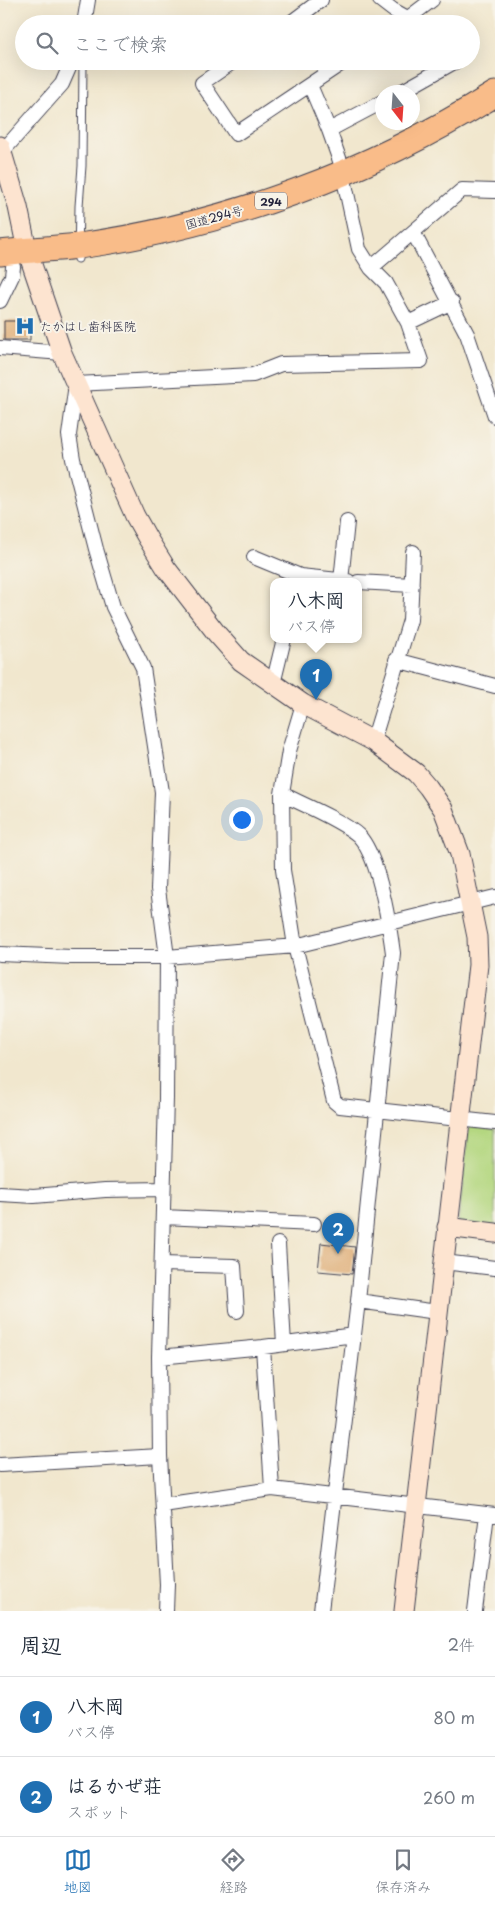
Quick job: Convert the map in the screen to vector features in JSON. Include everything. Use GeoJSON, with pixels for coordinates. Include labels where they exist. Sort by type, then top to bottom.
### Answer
{"type":"FeatureCollection","features":[{"type":"Feature","properties":{"kind":"highway","name":"国道294号"},"geometry":{"type":"LineString","coordinates":[[345,181],[495,94]]}},
{"type":"Feature","properties":{"kind":"highway","name":"国道294号"},"geometry":{"type":"LineString","coordinates":[[15,261],[182,240],[265,216],[345,181],[415,156],[495,111]]}},
{"type":"Feature","properties":{"kind":"street"},"geometry":{"type":"LineString","coordinates":[[86,15],[88,0]]}},
{"type":"Feature","properties":{"kind":"street"},"geometry":{"type":"LineString","coordinates":[[301,15],[321,0]]}},
{"type":"Feature","properties":{"kind":"street"},"geometry":{"type":"LineString","coordinates":[[380,0],[400,15]]}},
{"type":"Feature","properties":{"kind":"street"},"geometry":{"type":"LineString","coordinates":[[416,15],[432,0]]}},
{"type":"Feature","properties":{"kind":"street"},"geometry":{"type":"LineString","coordinates":[[0,301],[12,276],[15,261],[18,207],[1,149],[62,84],[68,70]]}},
{"type":"Feature","properties":{"kind":"street"},"geometry":{"type":"LineString","coordinates":[[221,70],[202,83],[236,134],[332,70]]}},
{"type":"Feature","properties":{"kind":"street"},"geometry":{"type":"LineString","coordinates":[[413,85],[440,70]]}},
{"type":"Feature","properties":{"kind":"street"},"geometry":{"type":"LineString","coordinates":[[76,384],[253,375],[281,364],[421,361],[408,323],[386,284],[371,268],[359,249],[345,181],[329,130],[310,85]]}},
{"type":"Feature","properties":{"kind":"street"},"geometry":{"type":"LineString","coordinates":[[329,130],[375,106]]}},
{"type":"Feature","properties":{"kind":"street"},"geometry":{"type":"LineString","coordinates":[[371,268],[462,190],[495,191]]}},
{"type":"Feature","properties":{"kind":"street"},"geometry":{"type":"LineString","coordinates":[[413,232],[452,302],[467,334],[495,416]]}},
{"type":"Feature","properties":{"kind":"street"},"geometry":{"type":"LineString","coordinates":[[15,261],[62,353],[136,516],[166,568],[216,634],[241,661],[302,704],[373,741],[416,773],[443,809],[460,854],[477,937],[478,965],[404,1611]]}},
{"type":"Feature","properties":{"kind":"street"},"geometry":{"type":"LineString","coordinates":[[408,323],[452,302]]}},
{"type":"Feature","properties":{"kind":"street"},"geometry":{"type":"LineString","coordinates":[[0,348],[62,353]]}},
{"type":"Feature","properties":{"kind":"street"},"geometry":{"type":"LineString","coordinates":[[76,384],[69,435],[73,459],[113,607],[143,668],[162,792],[158,889],[167,957],[159,1357],[160,1456],[167,1584],[166,1611]]}},
{"type":"Feature","properties":{"kind":"street"},"geometry":{"type":"LineString","coordinates":[[341,578],[346,522]]}},
{"type":"Feature","properties":{"kind":"street"},"geometry":{"type":"LineString","coordinates":[[373,741],[396,660],[410,620],[413,552]]}},
{"type":"Feature","properties":{"kind":"street"},"geometry":{"type":"LineString","coordinates":[[254,557],[299,578]]}},
{"type":"Feature","properties":{"kind":"street"},"geometry":{"type":"LineString","coordinates":[[362,582],[412,585]]}},
{"type":"Feature","properties":{"kind":"street"},"geometry":{"type":"LineString","coordinates":[[273,684],[283,643]]}},
{"type":"Feature","properties":{"kind":"street"},"geometry":{"type":"LineString","coordinates":[[396,660],[495,686]]}},
{"type":"Feature","properties":{"kind":"street"},"geometry":{"type":"LineString","coordinates":[[302,704],[290,751],[282,794],[283,870],[295,946],[334,1101],[340,1106],[495,1124]]}},
{"type":"Feature","properties":{"kind":"street"},"geometry":{"type":"LineString","coordinates":[[282,794],[334,820],[359,837],[372,859],[389,924],[393,953],[358,1301],[321,1611]]}},
{"type":"Feature","properties":{"kind":"street"},"geometry":{"type":"LineString","coordinates":[[0,954],[72,957],[167,957],[295,946],[495,897]]}},
{"type":"Feature","properties":{"kind":"street"},"geometry":{"type":"LineString","coordinates":[[0,1194],[34,1196],[105,1190],[163,1189]]}},
{"type":"Feature","properties":{"kind":"street"},"geometry":{"type":"LineString","coordinates":[[163,1217],[314,1224]]}},
{"type":"Feature","properties":{"kind":"street"},"geometry":{"type":"LineString","coordinates":[[447,1227],[495,1233]]}},
{"type":"Feature","properties":{"kind":"street"},"geometry":{"type":"LineString","coordinates":[[278,1244],[284,1344]]}},
{"type":"Feature","properties":{"kind":"street"},"geometry":{"type":"LineString","coordinates":[[443,1262],[495,1268]]}},
{"type":"Feature","properties":{"kind":"street"},"geometry":{"type":"LineString","coordinates":[[162,1264],[234,1266],[237,1311]]}},
{"type":"Feature","properties":{"kind":"street"},"geometry":{"type":"LineString","coordinates":[[358,1301],[438,1312]]}},
{"type":"Feature","properties":{"kind":"street"},"geometry":{"type":"LineString","coordinates":[[159,1357],[263,1347],[354,1335]]}},
{"type":"Feature","properties":{"kind":"street"},"geometry":{"type":"LineString","coordinates":[[263,1347],[272,1489]]}},
{"type":"Feature","properties":{"kind":"street"},"geometry":{"type":"LineString","coordinates":[[0,1465],[160,1456]]}},
{"type":"Feature","properties":{"kind":"street"},"geometry":{"type":"LineString","coordinates":[[163,1505],[272,1489],[491,1515],[475,1611]]}},
{"type":"Feature","properties":{"kind":"lane"},"geometry":{"type":"LineString","coordinates":[[78,253],[78,206],[82,166],[82,70]]}},
{"type":"Feature","properties":{"kind":"green space"},"geometry":{"type":"Polygon","coordinates":[[[469,1126],[495,1129],[495,1227],[458,1223],[469,1126]]]}},
{"type":"Feature","properties":{"kind":"building"},"geometry":{"type":"Polygon","coordinates":[[[4,321],[30,321],[30,340],[4,340],[4,321]]]}},
{"type":"Feature","properties":{"kind":"building"},"geometry":{"type":"Polygon","coordinates":[[[321,1243],[355,1247],[352,1274],[318,1271],[321,1243]]]}},
{"type":"Feature","properties":{"kind":"place","name":"たかはし歯科医院"},"geometry":{"type":"Point","coordinates":[25,326]}},
{"type":"Feature","properties":{"kind":"place","name":"八木岡"},"geometry":{"type":"Point","coordinates":[316,700]}},
{"type":"Feature","properties":{"kind":"place","name":"はるかぜ荘"},"geometry":{"type":"Point","coordinates":[338,1254]}}]}
